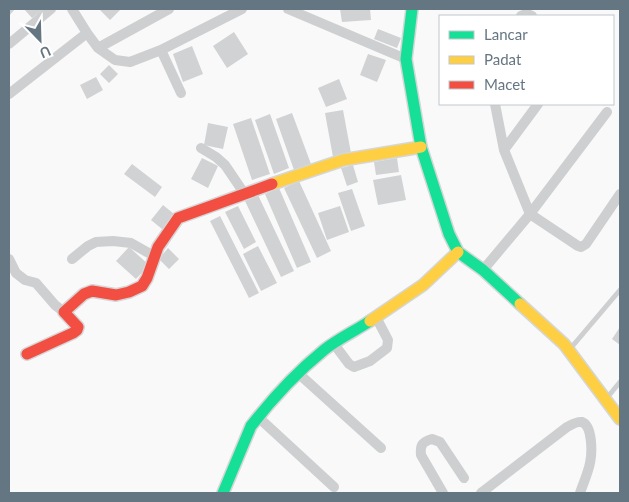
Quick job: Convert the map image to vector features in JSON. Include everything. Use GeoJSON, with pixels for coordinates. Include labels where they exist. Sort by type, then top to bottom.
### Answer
{"type":"FeatureCollection","features":[{"type":"Feature","properties":{"kind":"street"},"geometry":{"type":"LineString","coordinates":[[9,44],[51,9]]}},
{"type":"Feature","properties":{"kind":"street"},"geometry":{"type":"LineString","coordinates":[[98,48],[169,9]]}},
{"type":"Feature","properties":{"kind":"street"},"geometry":{"type":"LineString","coordinates":[[77,11],[87,33],[98,48],[115,60],[130,62],[160,50],[242,9]]}},
{"type":"Feature","properties":{"kind":"street"},"geometry":{"type":"LineString","coordinates":[[288,9],[406,59]]}},
{"type":"Feature","properties":{"kind":"street"},"geometry":{"type":"LineString","coordinates":[[412,9],[406,59],[421,147],[449,234],[458,252],[483,270],[564,344],[620,419]]}},
{"type":"Feature","properties":{"kind":"street"},"geometry":{"type":"LineString","coordinates":[[9,94],[87,33]]}},
{"type":"Feature","properties":{"kind":"street"},"geometry":{"type":"LineString","coordinates":[[160,50],[181,93]]}},
{"type":"Feature","properties":{"kind":"street"},"geometry":{"type":"LineString","coordinates":[[495,105],[504,150],[530,214],[581,247],[586,244],[620,194]]}},
{"type":"Feature","properties":{"kind":"street"},"geometry":{"type":"LineString","coordinates":[[504,150],[537,105]]}},
{"type":"Feature","properties":{"kind":"street"},"geometry":{"type":"LineString","coordinates":[[483,270],[530,214],[607,112]]}},
{"type":"Feature","properties":{"kind":"street"},"geometry":{"type":"LineString","coordinates":[[64,312],[84,294],[92,291],[116,295],[142,286],[147,278],[158,247],[178,218],[244,193],[343,160],[421,147]]}},
{"type":"Feature","properties":{"kind":"street"},"geometry":{"type":"LineString","coordinates":[[200,148],[216,157],[225,165],[244,193]]}},
{"type":"Feature","properties":{"kind":"street"},"geometry":{"type":"LineString","coordinates":[[72,260],[88,246],[96,242],[131,243],[154,256]]}},
{"type":"Feature","properties":{"kind":"street"},"geometry":{"type":"LineString","coordinates":[[223,493],[251,426],[298,374],[325,349],[423,286],[458,252]]}},
{"type":"Feature","properties":{"kind":"street"},"geometry":{"type":"LineString","coordinates":[[9,259],[16,273],[25,280],[36,282],[55,305],[78,326],[73,333],[27,354]]}},
{"type":"Feature","properties":{"kind":"street"},"geometry":{"type":"LineString","coordinates":[[334,344],[354,368],[370,361],[387,348],[388,340],[376,317]]}},
{"type":"Feature","properties":{"kind":"street"},"geometry":{"type":"LineString","coordinates":[[298,374],[381,448]]}},
{"type":"Feature","properties":{"kind":"street"},"geometry":{"type":"LineString","coordinates":[[258,417],[334,487]]}},
{"type":"Feature","properties":{"kind":"street"},"geometry":{"type":"LineString","coordinates":[[482,493],[567,427],[576,422],[582,422],[587,426],[591,441],[590,463],[580,493]]}},
{"type":"Feature","properties":{"kind":"street"},"geometry":{"type":"LineString","coordinates":[[443,493],[421,455],[420,448],[422,444],[432,439],[440,442],[464,478]]}},
{"type":"Feature","properties":{"kind":"lane"},"geometry":{"type":"LineString","coordinates":[[569,350],[620,290]]}},
{"type":"Feature","properties":{"kind":"lane"},"geometry":{"type":"LineString","coordinates":[[605,400],[620,382]]}},
{"type":"Feature","properties":{"kind":"building"},"geometry":{"type":"Polygon","coordinates":[[[9,9],[15,9],[9,16],[9,9]]]}},
{"type":"Feature","properties":{"kind":"building"},"geometry":{"type":"Polygon","coordinates":[[[24,9],[44,9],[32,18],[24,9]]]}},
{"type":"Feature","properties":{"kind":"building"},"geometry":{"type":"Polygon","coordinates":[[[99,9],[121,9],[110,20],[99,9]]]}},
{"type":"Feature","properties":{"kind":"building"},"geometry":{"type":"Polygon","coordinates":[[[340,9],[370,9],[371,20],[342,22],[340,9]]]}},
{"type":"Feature","properties":{"kind":"building"},"geometry":{"type":"Polygon","coordinates":[[[378,29],[401,38],[397,48],[374,39],[378,29]]]}},
{"type":"Feature","properties":{"kind":"building"},"geometry":{"type":"Polygon","coordinates":[[[234,32],[248,54],[227,68],[213,46],[234,32]]]}},
{"type":"Feature","properties":{"kind":"building"},"geometry":{"type":"Polygon","coordinates":[[[192,46],[203,74],[183,82],[173,54],[192,46]]]}},
{"type":"Feature","properties":{"kind":"building"},"geometry":{"type":"Polygon","coordinates":[[[368,54],[386,60],[377,82],[360,75],[368,54]]]}},
{"type":"Feature","properties":{"kind":"building"},"geometry":{"type":"Polygon","coordinates":[[[109,65],[118,74],[109,83],[100,74],[109,65]]]}},
{"type":"Feature","properties":{"kind":"building"},"geometry":{"type":"Polygon","coordinates":[[[96,77],[103,90],[87,99],[80,85],[96,77]]]}},
{"type":"Feature","properties":{"kind":"building"},"geometry":{"type":"Polygon","coordinates":[[[339,79],[347,99],[326,107],[318,88],[339,79]]]}},
{"type":"Feature","properties":{"kind":"building"},"geometry":{"type":"Polygon","coordinates":[[[343,110],[351,153],[333,157],[325,113],[343,110]]]}},
{"type":"Feature","properties":{"kind":"building"},"geometry":{"type":"Polygon","coordinates":[[[292,113],[311,164],[294,170],[276,119],[292,113]]]}},
{"type":"Feature","properties":{"kind":"building"},"geometry":{"type":"Polygon","coordinates":[[[270,114],[289,168],[274,174],[255,120],[270,114]]]}},
{"type":"Feature","properties":{"kind":"building"},"geometry":{"type":"Polygon","coordinates":[[[251,118],[270,174],[252,180],[233,124],[251,118]]]}},
{"type":"Feature","properties":{"kind":"building"},"geometry":{"type":"Polygon","coordinates":[[[208,123],[228,127],[223,149],[204,145],[208,123]]]}},
{"type":"Feature","properties":{"kind":"building"},"geometry":{"type":"Polygon","coordinates":[[[202,158],[218,166],[208,188],[191,179],[202,158]]]}},
{"type":"Feature","properties":{"kind":"building"},"geometry":{"type":"Polygon","coordinates":[[[397,158],[399,172],[376,175],[374,162],[397,158]]]}},
{"type":"Feature","properties":{"kind":"building"},"geometry":{"type":"Polygon","coordinates":[[[132,164],[162,187],[155,197],[124,174],[132,164]]]}},
{"type":"Feature","properties":{"kind":"building"},"geometry":{"type":"Polygon","coordinates":[[[353,165],[358,182],[347,186],[341,168],[353,165]]]}},
{"type":"Feature","properties":{"kind":"building"},"geometry":{"type":"Polygon","coordinates":[[[401,175],[406,200],[378,205],[373,180],[401,175]]]}},
{"type":"Feature","properties":{"kind":"building"},"geometry":{"type":"Polygon","coordinates":[[[299,181],[331,251],[317,258],[284,188],[299,181]]]}},
{"type":"Feature","properties":{"kind":"building"},"geometry":{"type":"Polygon","coordinates":[[[279,188],[311,262],[297,268],[265,194],[279,188]]]}},
{"type":"Feature","properties":{"kind":"building"},"geometry":{"type":"Polygon","coordinates":[[[352,189],[365,226],[351,231],[338,193],[352,189]]]}},
{"type":"Feature","properties":{"kind":"building"},"geometry":{"type":"Polygon","coordinates":[[[258,195],[294,271],[281,277],[245,201],[258,195]]]}},
{"type":"Feature","properties":{"kind":"building"},"geometry":{"type":"Polygon","coordinates":[[[163,205],[174,214],[162,229],[151,220],[163,205]]]}},
{"type":"Feature","properties":{"kind":"building"},"geometry":{"type":"Polygon","coordinates":[[[238,206],[256,242],[244,249],[225,212],[238,206]]]}},
{"type":"Feature","properties":{"kind":"building"},"geometry":{"type":"Polygon","coordinates":[[[340,206],[349,232],[327,240],[318,213],[340,206]]]}},
{"type":"Feature","properties":{"kind":"building"},"geometry":{"type":"Polygon","coordinates":[[[220,216],[259,293],[249,298],[210,221],[220,216]]]}},
{"type":"Feature","properties":{"kind":"building"},"geometry":{"type":"Polygon","coordinates":[[[258,246],[277,283],[261,291],[243,254],[258,246]]]}},
{"type":"Feature","properties":{"kind":"building"},"geometry":{"type":"Polygon","coordinates":[[[129,247],[149,265],[136,279],[116,261],[129,247]]]}},
{"type":"Feature","properties":{"kind":"building"},"geometry":{"type":"Polygon","coordinates":[[[168,248],[179,259],[169,269],[159,259],[168,248]]]}},
{"type":"Feature","properties":{"kind":"building"},"geometry":{"type":"Polygon","coordinates":[[[620,327],[620,345],[612,339],[620,327]]]}},
{"type":"Feature","properties":{"kind":"traffic: fast"},"geometry":{"type":"LineString","coordinates":[[412,9],[406,59],[421,147],[449,234],[458,252],[483,270],[520,304]]}},
{"type":"Feature","properties":{"kind":"traffic: fast"},"geometry":{"type":"LineString","coordinates":[[223,493],[251,426],[267,406],[314,358],[335,342],[370,321]]}},
{"type":"Feature","properties":{"kind":"traffic: slow"},"geometry":{"type":"LineString","coordinates":[[272,184],[343,160],[421,147]]}},
{"type":"Feature","properties":{"kind":"traffic: slow"},"geometry":{"type":"LineString","coordinates":[[370,321],[423,285],[458,252]]}},
{"type":"Feature","properties":{"kind":"traffic: slow"},"geometry":{"type":"LineString","coordinates":[[520,304],[564,344],[620,419]]}},
{"type":"Feature","properties":{"kind":"traffic: jam"},"geometry":{"type":"LineString","coordinates":[[27,354],[77,330],[78,327],[64,312],[84,294],[92,291],[116,295],[142,286],[147,278],[158,247],[178,218],[272,184]]}}]}
